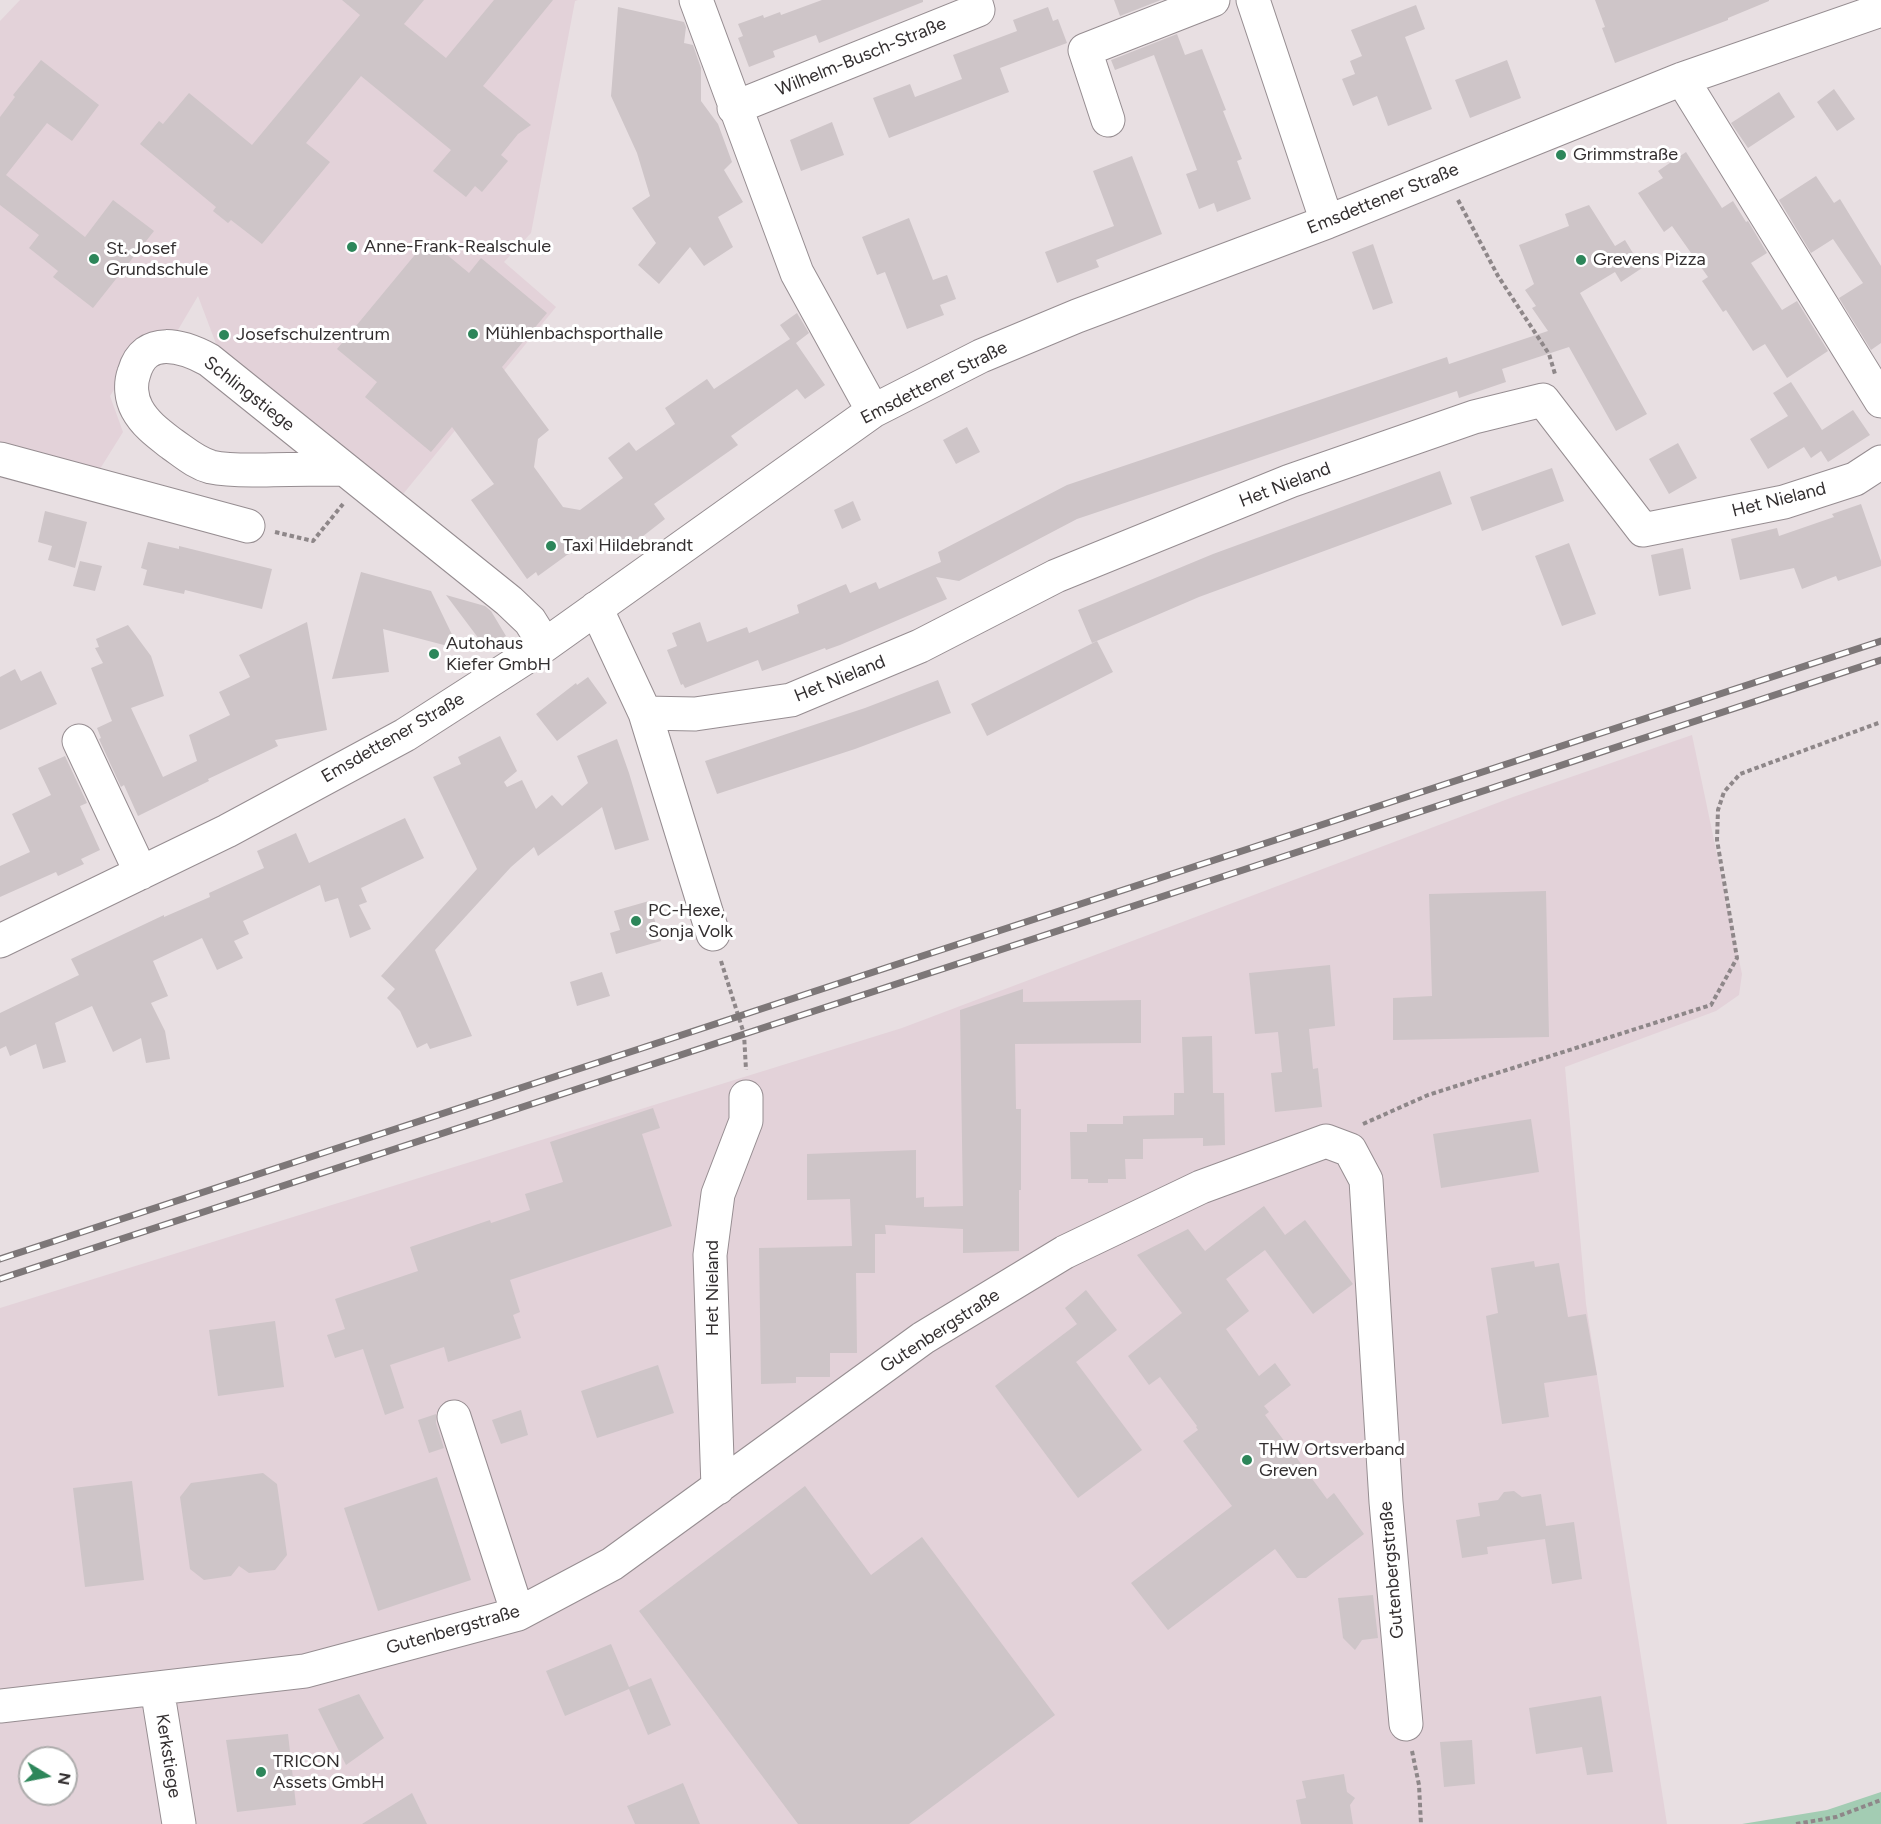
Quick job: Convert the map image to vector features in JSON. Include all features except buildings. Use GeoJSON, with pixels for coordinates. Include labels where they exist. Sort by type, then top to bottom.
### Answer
{"type":"FeatureCollection","features":[{"type":"Feature","properties":{"kind":"street"},"geometry":{"type":"LineString","coordinates":[[696,0],[734,108],[797,273],[873,411]]}},
{"type":"Feature","properties":{"kind":"street","name":"Wilhelm-Busch-Straße"},"geometry":{"type":"LineString","coordinates":[[734,108],[978,10],[975,0]]}},
{"type":"Feature","properties":{"kind":"street"},"geometry":{"type":"LineString","coordinates":[[1108,120],[1085,50],[1213,0]]}},
{"type":"Feature","properties":{"kind":"street"},"geometry":{"type":"LineString","coordinates":[[1253,0],[1327,222]]}},
{"type":"Feature","properties":{"kind":"street","name":"Emsdettener Straße"},"geometry":{"type":"LineString","coordinates":[[0,941],[227,831],[405,735],[545,645],[873,411],[981,356],[1088,312],[1327,222],[1682,79],[1881,10]]}},
{"type":"Feature","properties":{"kind":"street"},"geometry":{"type":"LineString","coordinates":[[1682,79],[1881,401]]}},
{"type":"Feature","properties":{"kind":"street","name":"Schlingstiege"},"geometry":{"type":"LineString","coordinates":[[353,475],[238,470],[196,462],[154,430],[136,408],[131,381],[136,365],[144,354],[155,348],[180,347],[209,360],[353,475],[509,601],[530,621],[545,645]]}},
{"type":"Feature","properties":{"kind":"street","name":"Het Nieland"},"geometry":{"type":"LineString","coordinates":[[645,713],[694,714],[791,700],[920,646],[1056,576],[1290,481],[1474,417],[1543,400],[1643,530],[1784,502],[1855,479],[1881,462]]}},
{"type":"Feature","properties":{"kind":"street"},"geometry":{"type":"LineString","coordinates":[[0,459],[248,526]]}},
{"type":"Feature","properties":{"kind":"street"},"geometry":{"type":"LineString","coordinates":[[596,608],[645,713],[713,934]]}},
{"type":"Feature","properties":{"kind":"street"},"geometry":{"type":"LineString","coordinates":[[79,741],[141,873]]}},
{"type":"Feature","properties":{"kind":"street","name":"Het Nieland"},"geometry":{"type":"LineString","coordinates":[[718,1488],[710,1255],[718,1194],[746,1121],[746,1097]]}},
{"type":"Feature","properties":{"kind":"street","name":"Gutenbergstraße"},"geometry":{"type":"LineString","coordinates":[[0,1706],[305,1671],[518,1614],[612,1564],[923,1338],[1065,1252],[1201,1187],[1326,1141],[1350,1150],[1366,1180],[1386,1502],[1406,1724]]}},
{"type":"Feature","properties":{"kind":"street"},"geometry":{"type":"LineString","coordinates":[[454,1417],[518,1614]]}},
{"type":"Feature","properties":{"kind":"street","name":"Kerkstiege"},"geometry":{"type":"LineString","coordinates":[[157,1688],[179,1824]]}},
{"type":"Feature","properties":{"kind":"path"},"geometry":{"type":"LineString","coordinates":[[1444,174],[1498,276],[1549,354],[1557,381],[1543,400]]}},
{"type":"Feature","properties":{"kind":"path"},"geometry":{"type":"LineString","coordinates":[[248,526],[313,541],[353,475]]}},
{"type":"Feature","properties":{"kind":"path"},"geometry":{"type":"LineString","coordinates":[[1326,1141],[1428,1095],[1711,1005],[1737,958],[1717,840],[1718,810],[1724,792],[1740,774],[1881,722]]}},
{"type":"Feature","properties":{"kind":"path"},"geometry":{"type":"LineString","coordinates":[[713,934],[744,1034],[746,1097]]}},
{"type":"Feature","properties":{"kind":"path"},"geometry":{"type":"LineString","coordinates":[[1406,1724],[1419,1785],[1420,1824]]}},
{"type":"Feature","properties":{"kind":"path"},"geometry":{"type":"LineString","coordinates":[[1796,1824],[1836,1817],[1881,1800]]}},
{"type":"Feature","properties":{"kind":"shaded area","name":"Anne-Frank-Realschule"},"geometry":{"type":"Polygon","coordinates":[[[20,0],[578,0],[575,1],[531,233],[504,262],[556,307],[399,499],[218,349],[198,296],[175,335],[147,337],[110,396],[123,432],[95,477],[0,450],[0,21],[20,0]]]}},
{"type":"Feature","properties":{"kind":"shaded area"},"geometry":{"type":"Polygon","coordinates":[[[1692,735],[1742,974],[1739,995],[1716,1011],[1565,1067],[1586,1304],[1667,1824],[0,1824],[0,1308],[902,1028],[1513,797],[1692,735]]]}},
{"type":"Feature","properties":{"kind":"green space"},"geometry":{"type":"Polygon","coordinates":[[[1881,1792],[1881,1824],[1742,1824],[1827,1810],[1881,1792]]]}},
{"type":"Feature","properties":{"kind":"railway"},"geometry":{"type":"LineString","coordinates":[[0,1259],[1881,641]]}},
{"type":"Feature","properties":{"kind":"railway"},"geometry":{"type":"LineString","coordinates":[[0,1279],[1881,660]]}},
{"type":"Feature","properties":{"kind":"place","name":"Grimmstraße"},"geometry":{"type":"Point","coordinates":[1561,155]}},
{"type":"Feature","properties":{"kind":"place","name":"Anne-Frank-Realschule"},"geometry":{"type":"Point","coordinates":[352,247]}},
{"type":"Feature","properties":{"kind":"place","name":"St. Josef Grundschule"},"geometry":{"type":"Point","coordinates":[94,259]}},
{"type":"Feature","properties":{"kind":"place","name":"Grevens Pizza"},"geometry":{"type":"Point","coordinates":[1581,260]}},
{"type":"Feature","properties":{"kind":"place","name":"Mühlenbachsporthalle"},"geometry":{"type":"Point","coordinates":[473,334]}},
{"type":"Feature","properties":{"kind":"place","name":"Josefschulzentrum"},"geometry":{"type":"Point","coordinates":[224,335]}},
{"type":"Feature","properties":{"kind":"place","name":"Taxi Hildebrandt"},"geometry":{"type":"Point","coordinates":[551,546]}},
{"type":"Feature","properties":{"kind":"place","name":"Autohaus Kiefer GmbH"},"geometry":{"type":"Point","coordinates":[434,654]}},
{"type":"Feature","properties":{"kind":"place","name":"PC-Hexe, Sonja Volk"},"geometry":{"type":"Point","coordinates":[636,921]}},
{"type":"Feature","properties":{"kind":"place","name":"THW Ortsverband Greven"},"geometry":{"type":"Point","coordinates":[1247,1460]}},
{"type":"Feature","properties":{"kind":"place","name":"TRICON Assets GmbH"},"geometry":{"type":"Point","coordinates":[261,1772]}}]}
